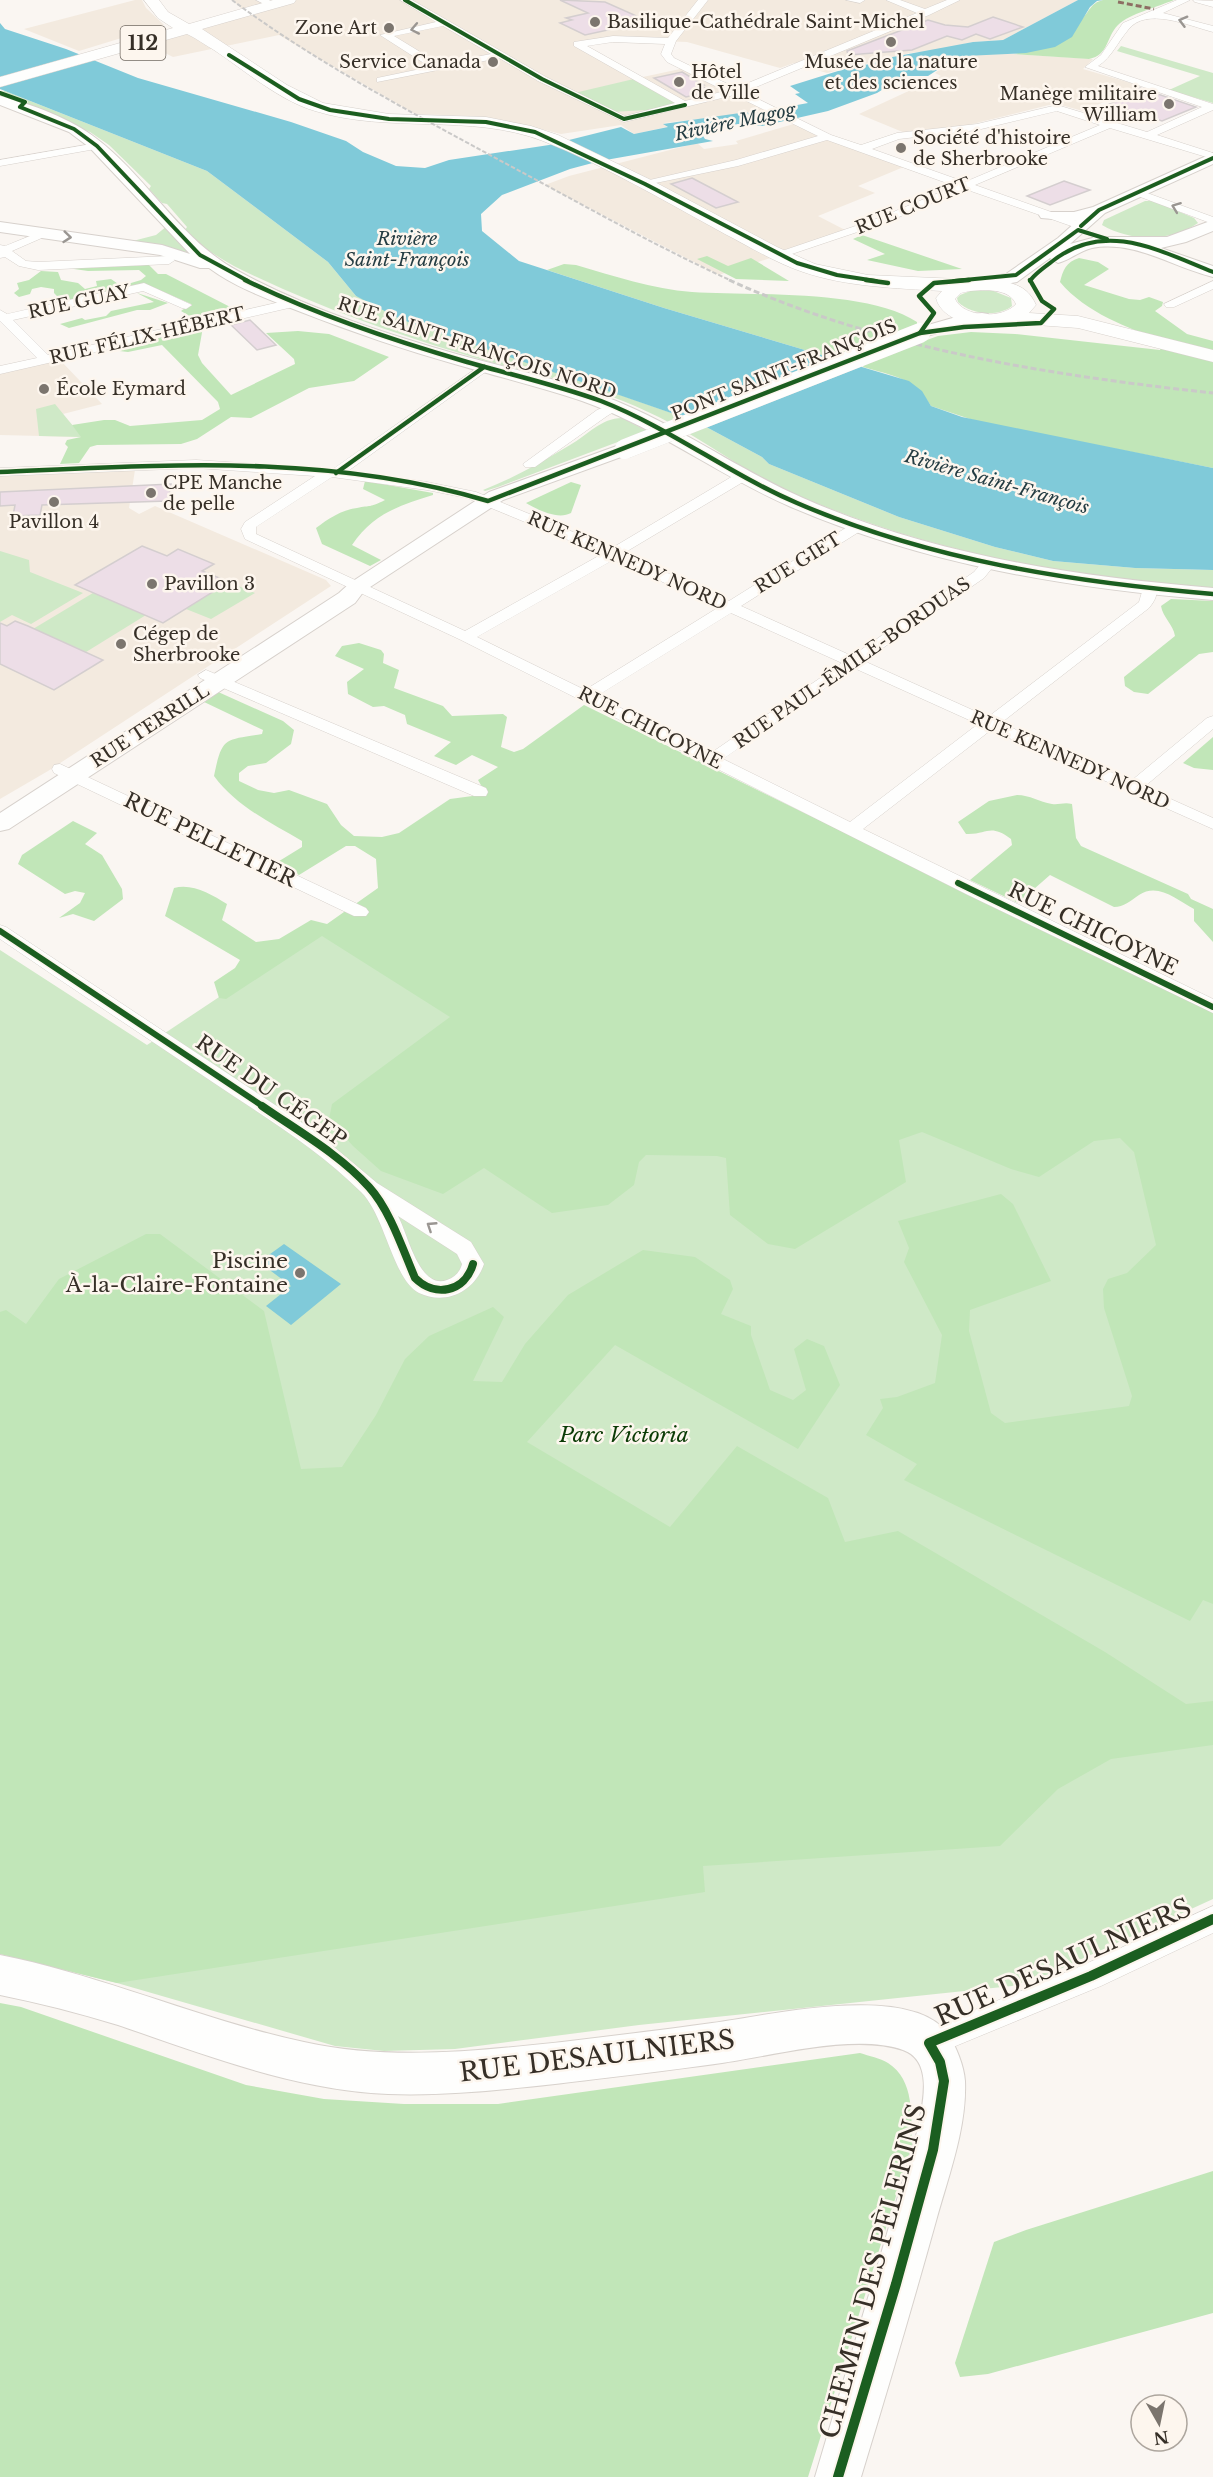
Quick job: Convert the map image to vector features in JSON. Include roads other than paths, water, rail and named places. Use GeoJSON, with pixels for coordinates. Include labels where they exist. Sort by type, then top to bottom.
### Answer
{"type":"FeatureCollection","features":[{"type":"Feature","properties":{"kind":"main road"},"geometry":{"type":"LineString","coordinates":[[152,0],[163,15],[186,26],[299,99],[330,110],[377,117],[506,124],[552,139],[645,184],[780,255],[822,272],[930,293],[957,312],[982,318],[1008,317],[1077,322]]}},
{"type":"Feature","properties":{"kind":"main road"},"geometry":{"type":"LineString","coordinates":[[168,0],[186,26]]}},
{"type":"Feature","properties":{"kind":"main road","name":"112"},"geometry":{"type":"LineString","coordinates":[[0,82],[112,52],[186,26],[267,2],[289,0]]}},
{"type":"Feature","properties":{"kind":"main road"},"geometry":{"type":"LineString","coordinates":[[888,283],[1006,288],[1041,310],[1077,322],[1213,356]]}},
{"type":"Feature","properties":{"kind":"main road"},"geometry":{"type":"LineString","coordinates":[[946,304],[945,298],[948,293],[971,285]]}},
{"type":"Feature","properties":{"kind":"main road"},"geometry":{"type":"LineString","coordinates":[[1008,317],[1020,312],[1026,305],[1024,300]]}},
{"type":"Feature","properties":{"kind":"street"},"geometry":{"type":"LineString","coordinates":[[405,0],[570,94],[624,119],[735,92],[807,65],[923,12],[955,0]]}},
{"type":"Feature","properties":{"kind":"street"},"geometry":{"type":"LineString","coordinates":[[851,0],[860,0]]}},
{"type":"Feature","properties":{"kind":"street"},"geometry":{"type":"LineString","coordinates":[[891,0],[923,12],[945,0]]}},
{"type":"Feature","properties":{"kind":"street"},"geometry":{"type":"LineString","coordinates":[[1148,136],[1211,107],[1093,69],[1091,66],[1105,57],[1126,25],[1185,0]]}},
{"type":"Feature","properties":{"kind":"street"},"geometry":{"type":"LineString","coordinates":[[1198,0],[1213,4]]}},
{"type":"Feature","properties":{"kind":"street"},"geometry":{"type":"LineString","coordinates":[[696,3],[667,49],[668,57],[685,68],[795,122],[859,150],[1129,241],[1213,272]]}},
{"type":"Feature","properties":{"kind":"street"},"geometry":{"type":"LineString","coordinates":[[1153,13],[1213,29]]}},
{"type":"Feature","properties":{"kind":"street"},"geometry":{"type":"LineString","coordinates":[[439,68],[385,35],[445,23]]}},
{"type":"Feature","properties":{"kind":"street"},"geometry":{"type":"LineString","coordinates":[[671,41],[613,39],[577,44],[685,105]]}},
{"type":"Feature","properties":{"kind":"street"},"geometry":{"type":"LineString","coordinates":[[381,80],[500,55]]}},
{"type":"Feature","properties":{"kind":"street"},"geometry":{"type":"LineString","coordinates":[[638,78],[685,68]]}},
{"type":"Feature","properties":{"kind":"street","name":"RUE SAINT-FRANÇOIS NORD"},"geometry":{"type":"LineString","coordinates":[[0,100],[74,129],[97,146],[194,250],[221,268],[293,303],[373,333],[554,386],[615,407],[660,428],[743,476],[797,503],[857,527],[989,563],[1065,578],[1213,594]]}},
{"type":"Feature","properties":{"kind":"street"},"geometry":{"type":"LineString","coordinates":[[859,150],[897,136],[969,128],[1053,108],[1066,109],[1213,157]]}},
{"type":"Feature","properties":{"kind":"street","name":"RUE COURT"},"geometry":{"type":"LineString","coordinates":[[780,255],[883,220],[1110,124]]}},
{"type":"Feature","properties":{"kind":"street"},"geometry":{"type":"LineString","coordinates":[[645,184],[746,161],[827,137]]}},
{"type":"Feature","properties":{"kind":"street"},"geometry":{"type":"LineString","coordinates":[[1,162],[97,146]]}},
{"type":"Feature","properties":{"kind":"street"},"geometry":{"type":"LineString","coordinates":[[1047,215],[1074,217],[1099,210],[1213,157]]}},
{"type":"Feature","properties":{"kind":"street"},"geometry":{"type":"LineString","coordinates":[[1139,193],[1211,227]]}},
{"type":"Feature","properties":{"kind":"street"},"geometry":{"type":"LineString","coordinates":[[971,285],[998,282],[1016,275],[1082,226],[1099,210]]}},
{"type":"Feature","properties":{"kind":"street"},"geometry":{"type":"LineString","coordinates":[[93,240],[126,240],[150,235],[162,226],[164,216]]}},
{"type":"Feature","properties":{"kind":"street"},"geometry":{"type":"LineString","coordinates":[[0,227],[39,235],[162,250],[221,268]]}},
{"type":"Feature","properties":{"kind":"street"},"geometry":{"type":"LineString","coordinates":[[1024,300],[1022,289],[1026,283],[1076,246],[1100,241],[1162,243],[1211,227]]}},
{"type":"Feature","properties":{"kind":"street"},"geometry":{"type":"LineString","coordinates":[[1,251],[39,235]]}},
{"type":"Feature","properties":{"kind":"street"},"geometry":{"type":"LineString","coordinates":[[1,251],[23,264],[38,266],[169,260]]}},
{"type":"Feature","properties":{"kind":"street"},"geometry":{"type":"LineString","coordinates":[[1170,304],[1213,285]]}},
{"type":"Feature","properties":{"kind":"street","name":"RUE GUAY"},"geometry":{"type":"LineString","coordinates":[[2,316],[144,287],[186,305]]}},
{"type":"Feature","properties":{"kind":"street","name":"RUE FÉLIX-HÉBERT"},"geometry":{"type":"LineString","coordinates":[[0,370],[293,303]]}},
{"type":"Feature","properties":{"kind":"street"},"geometry":{"type":"LineString","coordinates":[[920,333],[940,319],[946,304]]}},
{"type":"Feature","properties":{"kind":"street"},"geometry":{"type":"LineString","coordinates":[[2,316],[45,359]]}},
{"type":"Feature","properties":{"kind":"street"},"geometry":{"type":"LineString","coordinates":[[920,333],[963,320],[982,318]]}},
{"type":"Feature","properties":{"kind":"street","name":"PONT SAINT-FRANÇOIS"},"geometry":{"type":"LineString","coordinates":[[625,449],[920,333]]}},
{"type":"Feature","properties":{"kind":"street"},"geometry":{"type":"LineString","coordinates":[[0,339],[22,336]]}},
{"type":"Feature","properties":{"kind":"street"},"geometry":{"type":"LineString","coordinates":[[333,473],[484,367]]}},
{"type":"Feature","properties":{"kind":"street"},"geometry":{"type":"LineString","coordinates":[[530,464],[602,413],[615,407]]}},
{"type":"Feature","properties":{"kind":"street","name":"RUE TERRILL"},"geometry":{"type":"LineString","coordinates":[[0,808],[67,772],[212,678],[335,592],[357,587],[488,501],[625,449]]}},
{"type":"Feature","properties":{"kind":"street","name":"RUE KENNEDY NORD"},"geometry":{"type":"LineString","coordinates":[[0,472],[196,464],[333,473],[428,486],[488,501],[553,527],[853,664],[1213,824]]}},
{"type":"Feature","properties":{"kind":"street","name":"RUE CHICOYNE"},"geometry":{"type":"LineString","coordinates":[[333,473],[250,525],[248,532],[255,539],[466,636],[850,830],[1213,1006]]}},
{"type":"Feature","properties":{"kind":"street"},"geometry":{"type":"LineString","coordinates":[[466,636],[611,555],[743,476]]}},
{"type":"Feature","properties":{"kind":"street","name":"RUE GIET"},"geometry":{"type":"LineString","coordinates":[[588,696],[727,606],[857,527]]}},
{"type":"Feature","properties":{"kind":"street","name":"RUE PAUL-ÉMILE-BORDUAS"},"geometry":{"type":"LineString","coordinates":[[711,760],[979,575],[989,563]]}},
{"type":"Feature","properties":{"kind":"street"},"geometry":{"type":"LineString","coordinates":[[850,830],[1144,605],[1148,600],[1149,588]]}},
{"type":"Feature","properties":{"kind":"street"},"geometry":{"type":"LineString","coordinates":[[212,678],[480,792]]}},
{"type":"Feature","properties":{"kind":"street"},"geometry":{"type":"LineString","coordinates":[[1133,788],[1213,721]]}},
{"type":"Feature","properties":{"kind":"street","name":"RUE TERRILL"},"geometry":{"type":"LineString","coordinates":[[0,824],[67,772]]}},
{"type":"Feature","properties":{"kind":"street","name":"RUE PELLETIER"},"geometry":{"type":"LineString","coordinates":[[67,772],[360,912]]}},
{"type":"Feature","properties":{"kind":"street","name":"RUE DU CÉGEP"},"geometry":{"type":"LineString","coordinates":[[0,931],[301,1131],[334,1155],[370,1188],[464,1248],[473,1264],[470,1275],[462,1284],[432,1290],[415,1278],[394,1229],[370,1188]]}},
{"type":"Feature","properties":{"kind":"street","name":"RUE DESAULNIERS"},"geometry":{"type":"LineString","coordinates":[[0,1974],[89,1996],[258,2051],[307,2063],[400,2074],[492,2070],[641,2054],[821,2027],[853,2025],[893,2028],[913,2033],[929,2043],[1091,1976],[1213,1919]]}},
{"type":"Feature","properties":{"kind":"street","name":"CHEMIN DES PÈLERINS"},"geometry":{"type":"LineString","coordinates":[[838,2477],[896,2284],[933,2150],[944,2081],[940,2062],[929,2043]]}},
{"type":"Feature","properties":{"kind":"water","name":"Rivière Saint-François"},"geometry":{"type":"Polygon","coordinates":[[[1078,0],[1103,0],[1097,1],[1090,7],[1072,37],[1055,47],[1026,53],[965,56],[948,63],[928,76],[904,76],[877,93],[828,111],[762,126],[738,124],[677,136],[674,141],[703,136],[713,141],[600,161],[570,169],[502,195],[481,214],[482,231],[519,261],[664,308],[909,381],[922,391],[931,406],[962,417],[1213,468],[1213,570],[1135,568],[1053,561],[995,547],[899,517],[769,464],[762,457],[697,422],[400,319],[356,296],[328,262],[207,171],[0,89],[0,23],[5,29],[66,49],[138,78],[291,122],[346,141],[363,152],[396,166],[425,168],[449,160],[549,145],[621,127],[634,134],[668,127],[663,124],[747,112],[749,114],[808,103],[795,94],[800,93],[790,86],[887,58],[973,42],[1003,40],[1078,0]]]}},
{"type":"Feature","properties":{"kind":"water","name":"Piscine À-la-Claire-Fontaine"},"geometry":{"type":"Polygon","coordinates":[[[284,1244],[341,1284],[291,1325],[266,1306],[291,1286],[259,1262],[284,1244]]]}},
{"type":"Feature","properties":{"kind":"railway"},"geometry":{"type":"LineString","coordinates":[[232,0],[297,45],[398,105],[616,223],[732,281]]}},
{"type":"Feature","properties":{"kind":"railway"},"geometry":{"type":"LineString","coordinates":[[729,280],[787,304],[846,324],[966,356],[1027,368],[1213,393]]}},
{"type":"Feature","properties":{"kind":"place","name":"Basilique-Cathédrale Saint-Michel"},"geometry":{"type":"Point","coordinates":[595,22]}},
{"type":"Feature","properties":{"kind":"place","name":"Zone Art"},"geometry":{"type":"Point","coordinates":[389,28]}},
{"type":"Feature","properties":{"kind":"place","name":"Musée de la nature et des sciences"},"geometry":{"type":"Point","coordinates":[891,42]}},
{"type":"Feature","properties":{"kind":"place","name":"Service Canada"},"geometry":{"type":"Point","coordinates":[493,62]}},
{"type":"Feature","properties":{"kind":"place","name":"Hôtel de Ville"},"geometry":{"type":"Point","coordinates":[679,82]}},
{"type":"Feature","properties":{"kind":"place","name":"Manège militaire William"},"geometry":{"type":"Point","coordinates":[1169,104]}},
{"type":"Feature","properties":{"kind":"place","name":"Société d'histoire de Sherbrooke"},"geometry":{"type":"Point","coordinates":[901,148]}},
{"type":"Feature","properties":{"kind":"place","name":"École Eymard"},"geometry":{"type":"Point","coordinates":[44,389]}},
{"type":"Feature","properties":{"kind":"place","name":"CPE Manche de pelle"},"geometry":{"type":"Point","coordinates":[151,493]}},
{"type":"Feature","properties":{"kind":"place","name":"Pavillon 4"},"geometry":{"type":"Point","coordinates":[54,502]}},
{"type":"Feature","properties":{"kind":"place","name":"Pavillon 3"},"geometry":{"type":"Point","coordinates":[152,584]}},
{"type":"Feature","properties":{"kind":"place","name":"Cégep de Sherbrooke"},"geometry":{"type":"Point","coordinates":[121,644]}},
{"type":"Feature","properties":{"kind":"place","name":"Piscine À-la-Claire-Fontaine"},"geometry":{"type":"Point","coordinates":[300,1273]}},
{"type":"Feature","properties":{"kind":"water label","name":"Rivière Magog"},"geometry":{"type":"Point","coordinates":[735,122]}},
{"type":"Feature","properties":{"kind":"park label","name":"Parc Victoria"},"geometry":{"type":"Point","coordinates":[624,1435]}}]}
